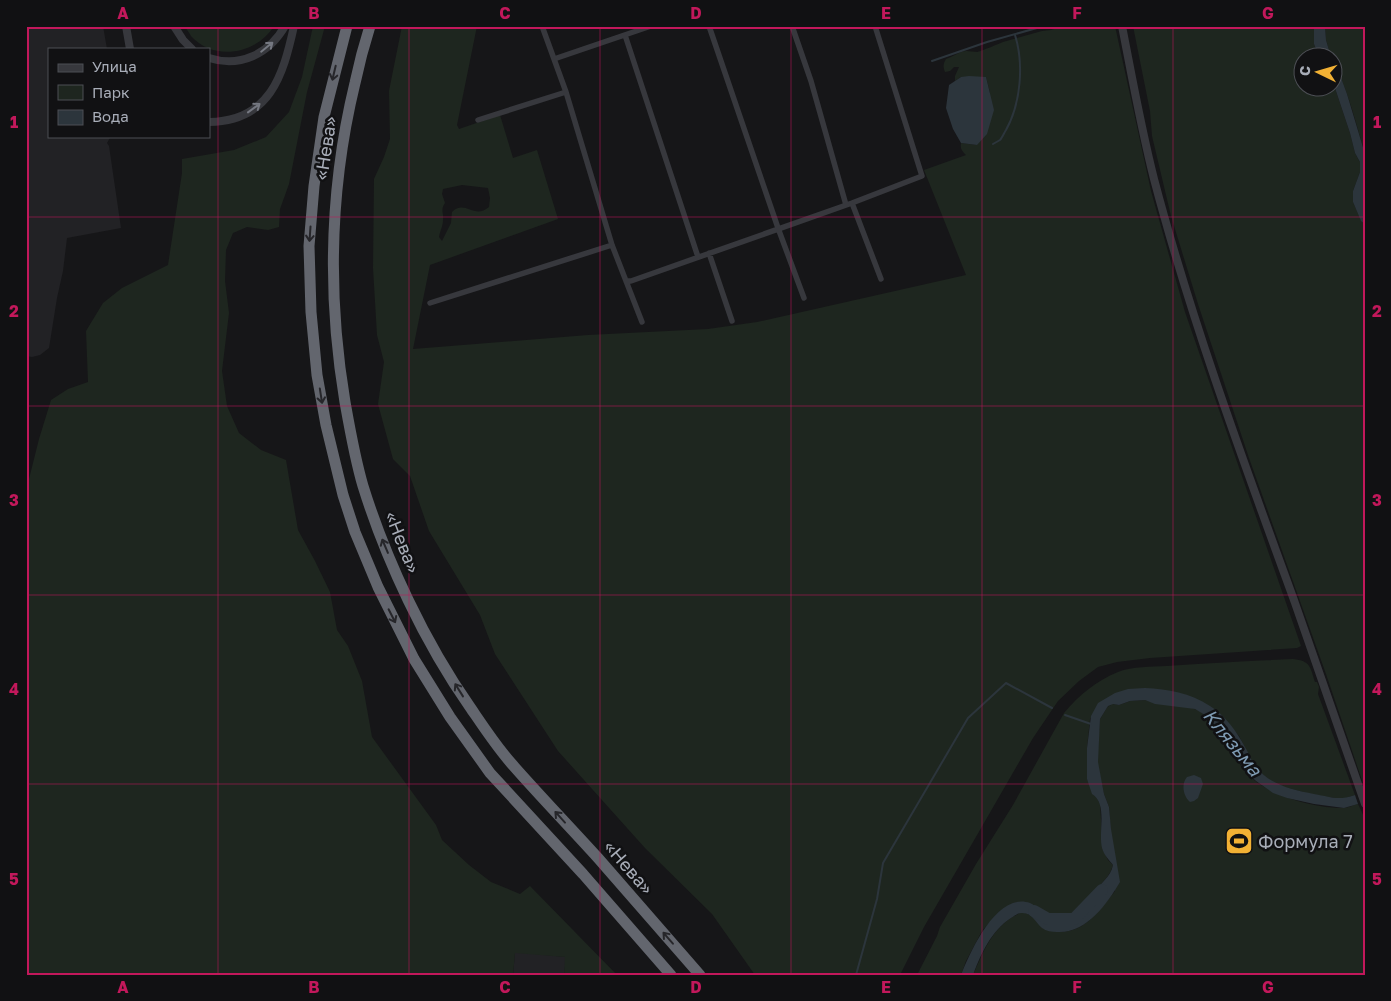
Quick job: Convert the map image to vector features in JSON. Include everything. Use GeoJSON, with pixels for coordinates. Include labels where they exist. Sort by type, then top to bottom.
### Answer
{"type":"FeatureCollection","features":[{"type":"Feature","properties":{"kind":"highway","name":"«Нева»"},"geometry":{"type":"LineString","coordinates":[[347,26],[324,117],[314,186],[309,246],[311,312],[317,375],[326,425],[354,532],[378,588],[414,659],[450,717],[490,772],[583,874],[671,975]]}},
{"type":"Feature","properties":{"kind":"highway","name":"«Нева»"},"geometry":{"type":"LineString","coordinates":[[370,26],[346,120],[336,189],[332,245],[334,312],[340,373],[348,422],[362,484],[377,527],[400,582],[434,650],[469,706],[509,761],[592,851],[700,975]]}},
{"type":"Feature","properties":{"kind":"street"},"geometry":{"type":"LineString","coordinates":[[126,26],[130,48]]}},
{"type":"Feature","properties":{"kind":"street"},"geometry":{"type":"LineString","coordinates":[[174,26],[191,48]]}},
{"type":"Feature","properties":{"kind":"street"},"geometry":{"type":"LineString","coordinates":[[210,58],[223,61],[242,61],[251,58],[260,54],[274,42],[285,26]]}},
{"type":"Feature","properties":{"kind":"street"},"geometry":{"type":"LineString","coordinates":[[210,122],[226,121],[246,113],[256,107],[270,93],[276,85],[283,68],[294,26]]}},
{"type":"Feature","properties":{"kind":"street"},"geometry":{"type":"LineString","coordinates":[[542,26],[566,92],[612,245],[642,322]]}},
{"type":"Feature","properties":{"kind":"street"},"geometry":{"type":"LineString","coordinates":[[554,60],[650,26]]}},
{"type":"Feature","properties":{"kind":"street"},"geometry":{"type":"LineString","coordinates":[[708,26],[804,298]]}},
{"type":"Feature","properties":{"kind":"street"},"geometry":{"type":"LineString","coordinates":[[792,26],[849,204],[881,279]]}},
{"type":"Feature","properties":{"kind":"street"},"geometry":{"type":"LineString","coordinates":[[626,281],[631,281],[849,204],[922,176],[875,26]]}},
{"type":"Feature","properties":{"kind":"street"},"geometry":{"type":"LineString","coordinates":[[1122,26],[1154,177],[1186,287],[1258,503],[1365,804]]}},
{"type":"Feature","properties":{"kind":"street"},"geometry":{"type":"LineString","coordinates":[[625,34],[698,257]]}},
{"type":"Feature","properties":{"kind":"street"},"geometry":{"type":"LineString","coordinates":[[478,120],[566,92]]}},
{"type":"Feature","properties":{"kind":"street"},"geometry":{"type":"LineString","coordinates":[[430,303],[612,245]]}},
{"type":"Feature","properties":{"kind":"street"},"geometry":{"type":"LineString","coordinates":[[709,253],[732,321]]}},
{"type":"Feature","properties":{"kind":"shaded area"},"geometry":{"type":"Polygon","coordinates":[[[26,26],[103,26],[107,48],[48,48],[48,138],[110,138],[107,143],[121,228],[67,238],[49,348],[40,355],[26,356],[26,26]]]}},
{"type":"Feature","properties":{"kind":"shaded area"},"geometry":{"type":"Polygon","coordinates":[[[515,952],[566,957],[564,975],[513,975],[515,952]]]}},
{"type":"Feature","properties":{"kind":"green space"},"geometry":{"type":"Polygon","coordinates":[[[184,26],[274,26],[257,43],[235,51],[223,52],[211,49],[200,44],[184,26]]]}},
{"type":"Feature","properties":{"kind":"green space"},"geometry":{"type":"Polygon","coordinates":[[[313,26],[325,26],[307,92],[289,184],[280,209],[279,227],[268,230],[247,227],[233,233],[226,250],[225,281],[229,313],[222,371],[227,406],[239,433],[261,450],[286,460],[298,530],[330,592],[337,630],[348,646],[362,681],[372,737],[436,825],[442,840],[491,882],[520,894],[530,886],[617,975],[564,975],[565,957],[515,953],[513,975],[26,975],[26,487],[39,439],[51,400],[68,389],[88,382],[86,331],[103,303],[122,288],[168,265],[182,173],[182,159],[234,150],[266,137],[289,112],[302,77],[313,26]]]}},
{"type":"Feature","properties":{"kind":"green space"},"geometry":{"type":"Polygon","coordinates":[[[402,26],[477,26],[457,125],[459,129],[500,115],[513,158],[537,150],[558,219],[430,265],[413,349],[588,335],[708,329],[757,322],[966,275],[924,170],[966,155],[962,150],[961,143],[977,145],[990,93],[986,77],[961,77],[955,81],[959,67],[954,67],[950,71],[945,72],[944,62],[946,59],[961,52],[979,52],[1003,42],[1063,26],[1115,26],[1151,191],[1185,312],[1301,646],[1297,648],[1150,658],[1117,662],[1098,667],[1079,681],[1058,701],[1033,738],[924,927],[900,975],[755,975],[712,914],[645,848],[558,751],[495,654],[480,615],[429,531],[410,476],[393,459],[378,404],[384,362],[377,335],[373,268],[374,179],[390,139],[389,91],[402,26]],[[462,185],[443,189],[442,194],[445,203],[439,237],[442,241],[451,223],[452,212],[461,208],[479,211],[489,207],[488,188],[462,185]]]}},
{"type":"Feature","properties":{"kind":"green space"},"geometry":{"type":"Polygon","coordinates":[[[1133,26],[1314,26],[1316,48],[1294,48],[1294,98],[1338,98],[1355,153],[1360,162],[1360,172],[1353,191],[1353,202],[1361,220],[1365,224],[1365,789],[1249,458],[1198,304],[1171,216],[1152,136],[1150,111],[1133,26]]]}},
{"type":"Feature","properties":{"kind":"green space"},"geometry":{"type":"Polygon","coordinates":[[[1325,26],[1365,26],[1365,154],[1344,87],[1344,48],[1328,48],[1325,26]]]}},
{"type":"Feature","properties":{"kind":"green space"},"geometry":{"type":"Polygon","coordinates":[[[1293,659],[1307,663],[1315,682],[1317,682],[1319,687],[1318,694],[1355,795],[1343,799],[1306,793],[1281,786],[1265,777],[1255,767],[1239,736],[1227,722],[1145,688],[1093,714],[1090,719],[1087,748],[1087,779],[1100,804],[1103,850],[1113,865],[1087,908],[1077,915],[1057,921],[1047,916],[1040,909],[1000,911],[982,931],[966,961],[961,975],[917,975],[940,927],[1013,805],[1064,713],[1082,694],[1095,684],[1118,672],[1142,667],[1293,659]]]}},
{"type":"Feature","properties":{"kind":"green space","name":"Формула 7"},"geometry":{"type":"Polygon","coordinates":[[[1145,700],[1184,706],[1204,714],[1227,741],[1245,771],[1264,787],[1276,793],[1318,806],[1345,808],[1358,804],[1365,819],[1365,975],[973,975],[994,934],[1006,921],[1014,916],[1020,913],[1027,913],[1048,930],[1066,931],[1083,925],[1090,920],[1115,891],[1109,807],[1097,762],[1100,719],[1108,706],[1145,700]]]}},
{"type":"Feature","properties":{"kind":"water"},"geometry":{"type":"Polygon","coordinates":[[[1314,26],[1325,26],[1328,48],[1316,48],[1314,26]]]}},
{"type":"Feature","properties":{"kind":"water"},"geometry":{"type":"Polygon","coordinates":[[[961,77],[986,77],[994,110],[987,134],[977,145],[961,143],[953,129],[946,108],[949,85],[961,77]]]}},
{"type":"Feature","properties":{"kind":"water"},"geometry":{"type":"Polygon","coordinates":[[[1344,86],[1365,154],[1365,224],[1361,221],[1353,202],[1353,191],[1360,172],[1360,162],[1355,153],[1338,98],[1344,98],[1344,86]]]}},
{"type":"Feature","properties":{"kind":"water"},"geometry":{"type":"Polygon","coordinates":[[[1128,689],[1162,689],[1187,695],[1215,710],[1226,719],[1242,741],[1256,767],[1268,778],[1282,786],[1330,797],[1344,798],[1355,795],[1358,804],[1344,808],[1314,804],[1273,793],[1245,771],[1228,743],[1205,715],[1195,709],[1155,704],[1145,700],[1108,706],[1100,719],[1098,762],[1104,794],[1109,807],[1120,882],[1109,899],[1094,916],[1086,923],[1068,931],[1047,931],[1028,914],[1021,913],[1016,915],[1004,923],[992,936],[983,951],[973,975],[961,975],[971,952],[986,926],[996,914],[1007,906],[1018,902],[1030,903],[1052,921],[1069,920],[1088,907],[1094,893],[1110,873],[1113,865],[1102,848],[1100,804],[1092,794],[1087,779],[1087,748],[1091,716],[1098,703],[1115,693],[1128,689]]]}},
{"type":"Feature","properties":{"kind":"water"},"geometry":{"type":"Polygon","coordinates":[[[1194,775],[1201,778],[1203,784],[1198,798],[1190,802],[1184,793],[1183,786],[1187,777],[1194,775]]]}},
{"type":"Feature","properties":{"kind":"waterway"},"geometry":{"type":"LineString","coordinates":[[932,61],[987,42],[1044,26]]}},
{"type":"Feature","properties":{"kind":"waterway"},"geometry":{"type":"LineString","coordinates":[[993,144],[1000,140],[1006,130],[1018,96],[1020,58],[1015,35]]}},
{"type":"Feature","properties":{"kind":"waterway"},"geometry":{"type":"LineString","coordinates":[[856,975],[877,899],[883,863],[968,718],[1006,683],[1052,708]]}},
{"type":"Feature","properties":{"kind":"waterway"},"geometry":{"type":"LineString","coordinates":[[1065,715],[1091,724]]}},
{"type":"Feature","properties":{"kind":"waterway","name":"Клязьма"},"geometry":{"type":"LineString","coordinates":[[1034,911],[1048,919],[1074,919],[1102,890]]}},
{"type":"Feature","properties":{"kind":"place","name":"Формула 7"},"geometry":{"type":"Point","coordinates":[1239,841]}}]}
